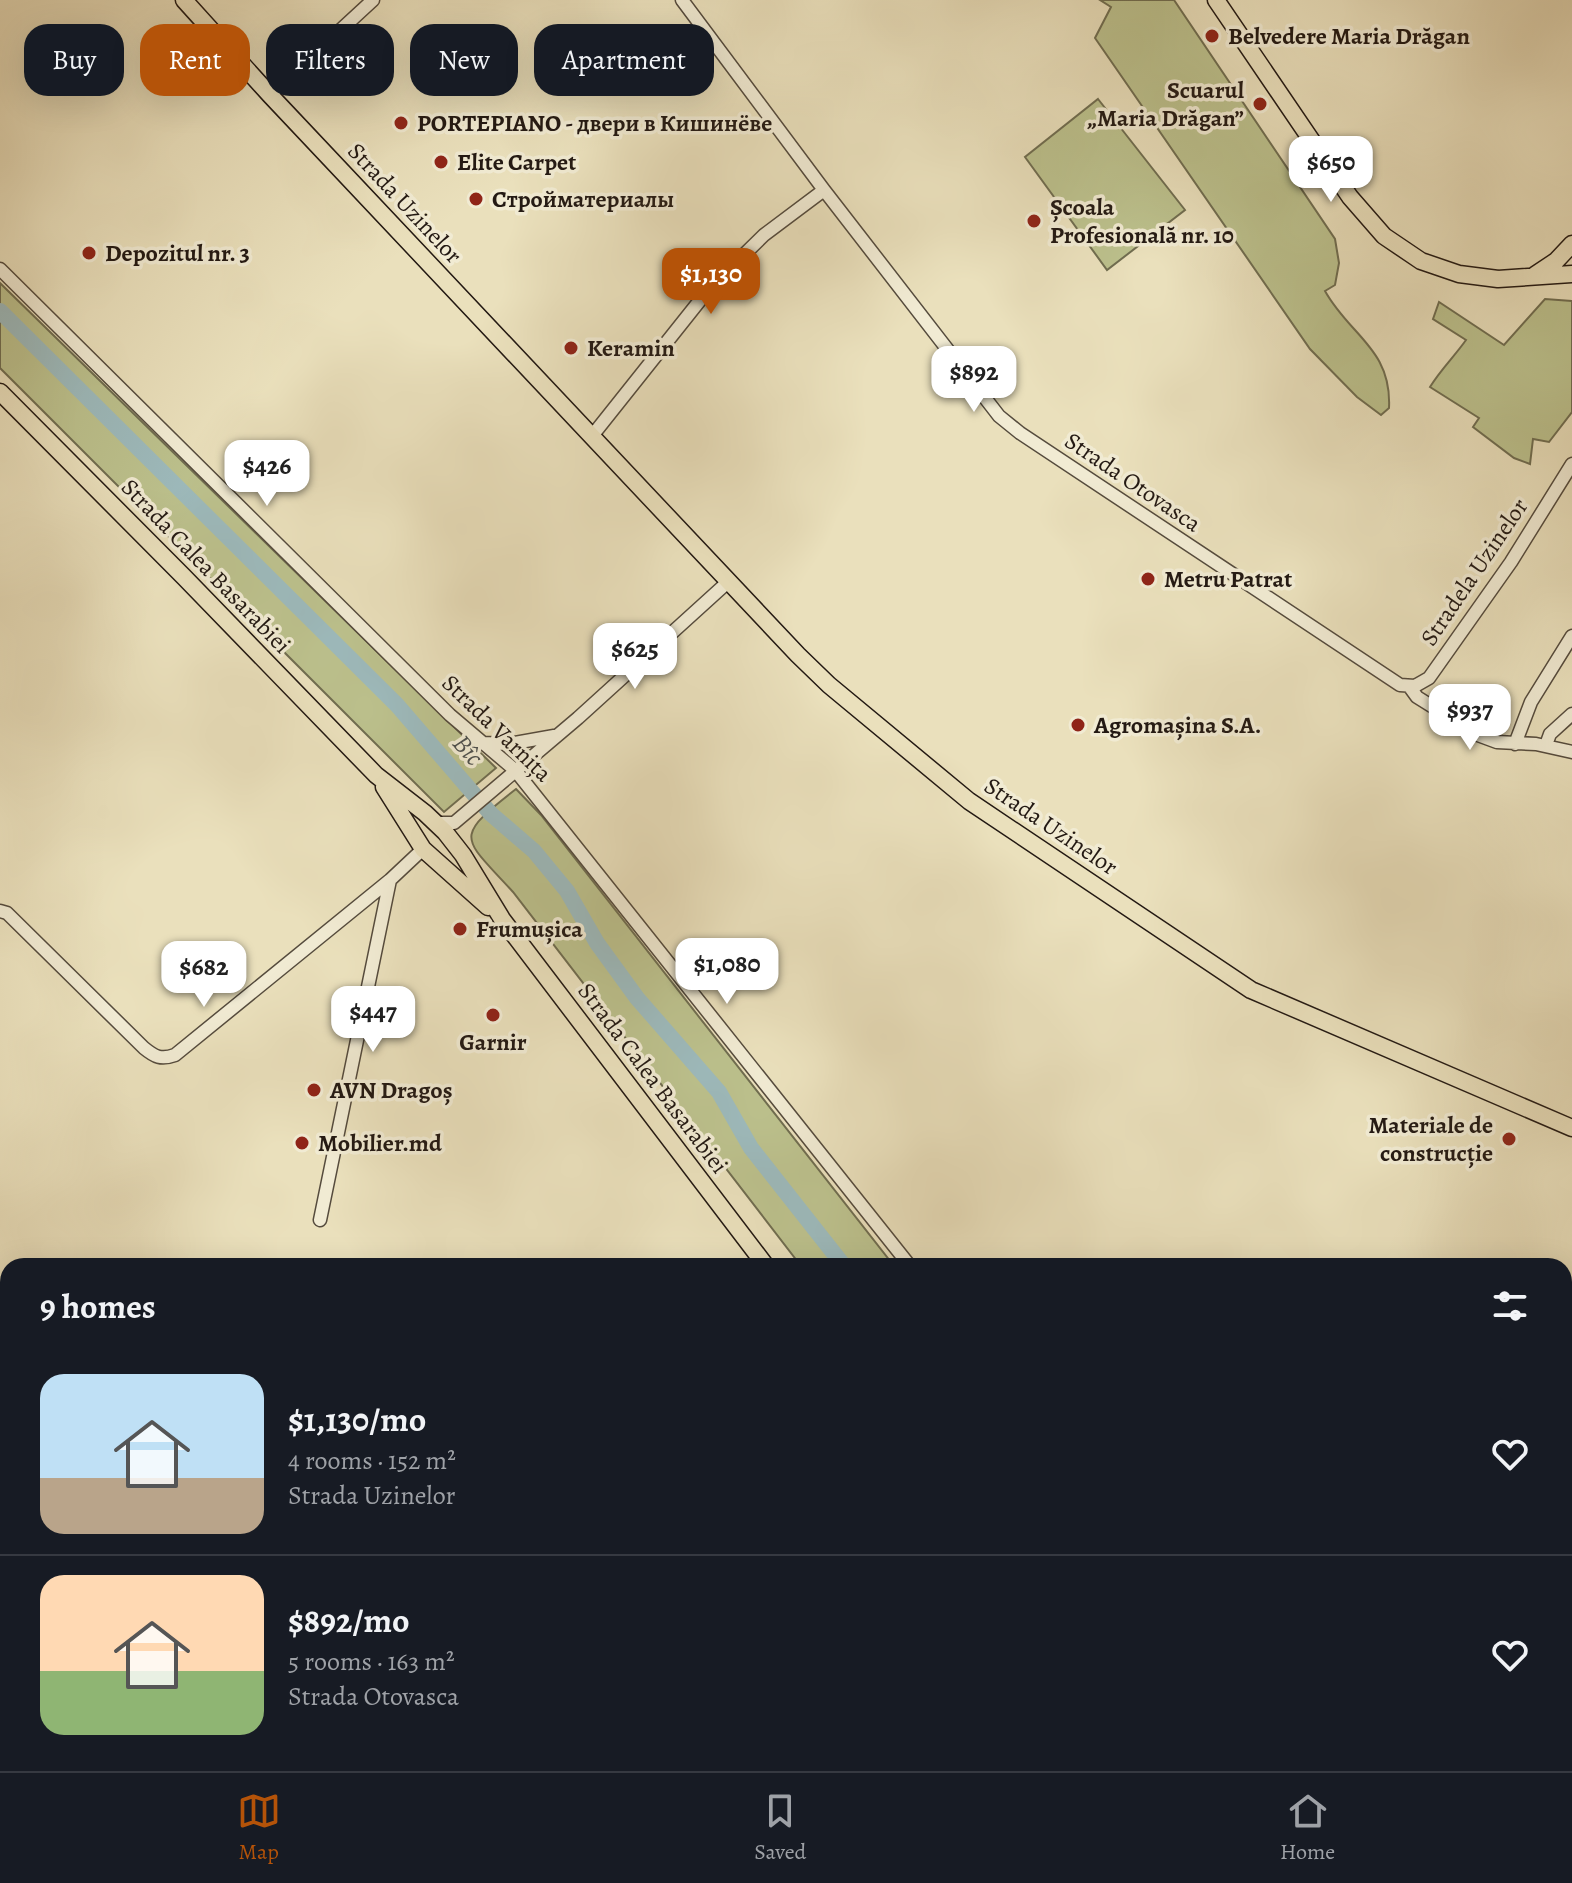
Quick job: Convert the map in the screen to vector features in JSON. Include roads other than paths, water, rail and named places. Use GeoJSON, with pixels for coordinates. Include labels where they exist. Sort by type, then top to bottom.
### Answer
{"type":"FeatureCollection","features":[{"type":"Feature","properties":{"kind":"main road","name":"Strada Uzinelor"},"geometry":{"type":"LineString","coordinates":[[184,0],[266,91]]}},
{"type":"Feature","properties":{"kind":"main road"},"geometry":{"type":"LineString","coordinates":[[1216,0],[1355,204],[1384,236],[1421,261],[1459,274],[1498,279],[1572,274]]}},
{"type":"Feature","properties":{"kind":"main road","name":"Strada Uzinelor"},"geometry":{"type":"LineString","coordinates":[[271,96],[829,685],[969,801],[1251,990],[1572,1128]]}},
{"type":"Feature","properties":{"kind":"main road"},"geometry":{"type":"LineString","coordinates":[[1530,277],[1556,261],[1572,244]]}},
{"type":"Feature","properties":{"kind":"main road","name":"Strada Calea Basarabiei"},"geometry":{"type":"LineString","coordinates":[[0,392],[376,775],[435,823],[452,842],[502,919],[760,1258]]}},
{"type":"Feature","properties":{"kind":"main road","name":"Strada Calea Basarabiei"},"geometry":{"type":"LineString","coordinates":[[376,775],[424,849],[502,919]]}},
{"type":"Feature","properties":{"kind":"main road"},"geometry":{"type":"LineString","coordinates":[[435,823],[425,829],[424,849],[444,851],[452,842]]}},
{"type":"Feature","properties":{"kind":"street"},"geometry":{"type":"LineString","coordinates":[[347,24],[373,0]]}},
{"type":"Feature","properties":{"kind":"street","name":"Strada Otovasca"},"geometry":{"type":"LineString","coordinates":[[682,0],[824,190],[1005,421],[1478,735],[1497,742],[1546,745],[1572,752]]}},
{"type":"Feature","properties":{"kind":"street"},"geometry":{"type":"LineString","coordinates":[[592,436],[709,289],[764,235],[824,190]]}},
{"type":"Feature","properties":{"kind":"street","name":"Strada Varnița"},"geometry":{"type":"LineString","coordinates":[[0,269],[450,715],[483,743],[510,774],[535,792],[904,1258]]}},
{"type":"Feature","properties":{"kind":"street","name":"Stradela Uzinelor"},"geometry":{"type":"LineString","coordinates":[[1405,686],[1429,678],[1471,622],[1572,464]]}},
{"type":"Feature","properties":{"kind":"street"},"geometry":{"type":"LineString","coordinates":[[435,823],[457,820],[729,581]]}},
{"type":"Feature","properties":{"kind":"street"},"geometry":{"type":"LineString","coordinates":[[1515,744],[1531,702],[1572,636]]}},
{"type":"Feature","properties":{"kind":"street"},"geometry":{"type":"LineString","coordinates":[[1546,745],[1550,734],[1572,714]]}},
{"type":"Feature","properties":{"kind":"street"},"geometry":{"type":"LineString","coordinates":[[483,743],[522,743],[557,735]]}},
{"type":"Feature","properties":{"kind":"street"},"geometry":{"type":"LineString","coordinates":[[535,792],[531,773],[539,750]]}},
{"type":"Feature","properties":{"kind":"street"},"geometry":{"type":"LineString","coordinates":[[452,842],[457,820]]}},
{"type":"Feature","properties":{"kind":"street"},"geometry":{"type":"LineString","coordinates":[[0,911],[7,913],[144,1048],[159,1058],[167,1058],[175,1055],[424,849]]}},
{"type":"Feature","properties":{"kind":"street"},"geometry":{"type":"LineString","coordinates":[[320,1220],[390,880]]}},
{"type":"Feature","properties":{"kind":"waterway","name":"Bîc"},"geometry":{"type":"LineString","coordinates":[[0,311],[397,705],[491,814],[534,851],[567,891],[597,943],[637,998],[719,1092],[751,1148],[838,1258]]}},
{"type":"Feature","properties":{"kind":"place","name":"Belvedere Maria Drăgan"},"geometry":{"type":"Point","coordinates":[1212,36]}},
{"type":"Feature","properties":{"kind":"place","name":"Scuarul „Maria Drăgan”"},"geometry":{"type":"Point","coordinates":[1260,104]}},
{"type":"Feature","properties":{"kind":"place","name":"PORTEPIANO - двери в Кишинёве"},"geometry":{"type":"Point","coordinates":[401,123]}},
{"type":"Feature","properties":{"kind":"place","name":"Elite Carpet"},"geometry":{"type":"Point","coordinates":[441,162]}},
{"type":"Feature","properties":{"kind":"place","name":"Стройматериалы"},"geometry":{"type":"Point","coordinates":[476,199]}},
{"type":"Feature","properties":{"kind":"place","name":"Școala Profesională nr. 10"},"geometry":{"type":"Point","coordinates":[1034,221]}},
{"type":"Feature","properties":{"kind":"place","name":"Depozitul nr. 3"},"geometry":{"type":"Point","coordinates":[89,253]}},
{"type":"Feature","properties":{"kind":"place","name":"Keramin"},"geometry":{"type":"Point","coordinates":[571,348]}},
{"type":"Feature","properties":{"kind":"place","name":"Metru Patrat"},"geometry":{"type":"Point","coordinates":[1148,579]}},
{"type":"Feature","properties":{"kind":"place","name":"Agromașina S.A."},"geometry":{"type":"Point","coordinates":[1078,725]}},
{"type":"Feature","properties":{"kind":"place","name":"Frumușica"},"geometry":{"type":"Point","coordinates":[460,929]}},
{"type":"Feature","properties":{"kind":"place","name":"Garnir"},"geometry":{"type":"Point","coordinates":[493,1015]}},
{"type":"Feature","properties":{"kind":"place","name":"AVN Dragoș"},"geometry":{"type":"Point","coordinates":[314,1090]}},
{"type":"Feature","properties":{"kind":"place","name":"Materiale de construcție"},"geometry":{"type":"Point","coordinates":[1509,1139]}},
{"type":"Feature","properties":{"kind":"place","name":"Mobilier.md"},"geometry":{"type":"Point","coordinates":[302,1143]}}]}
